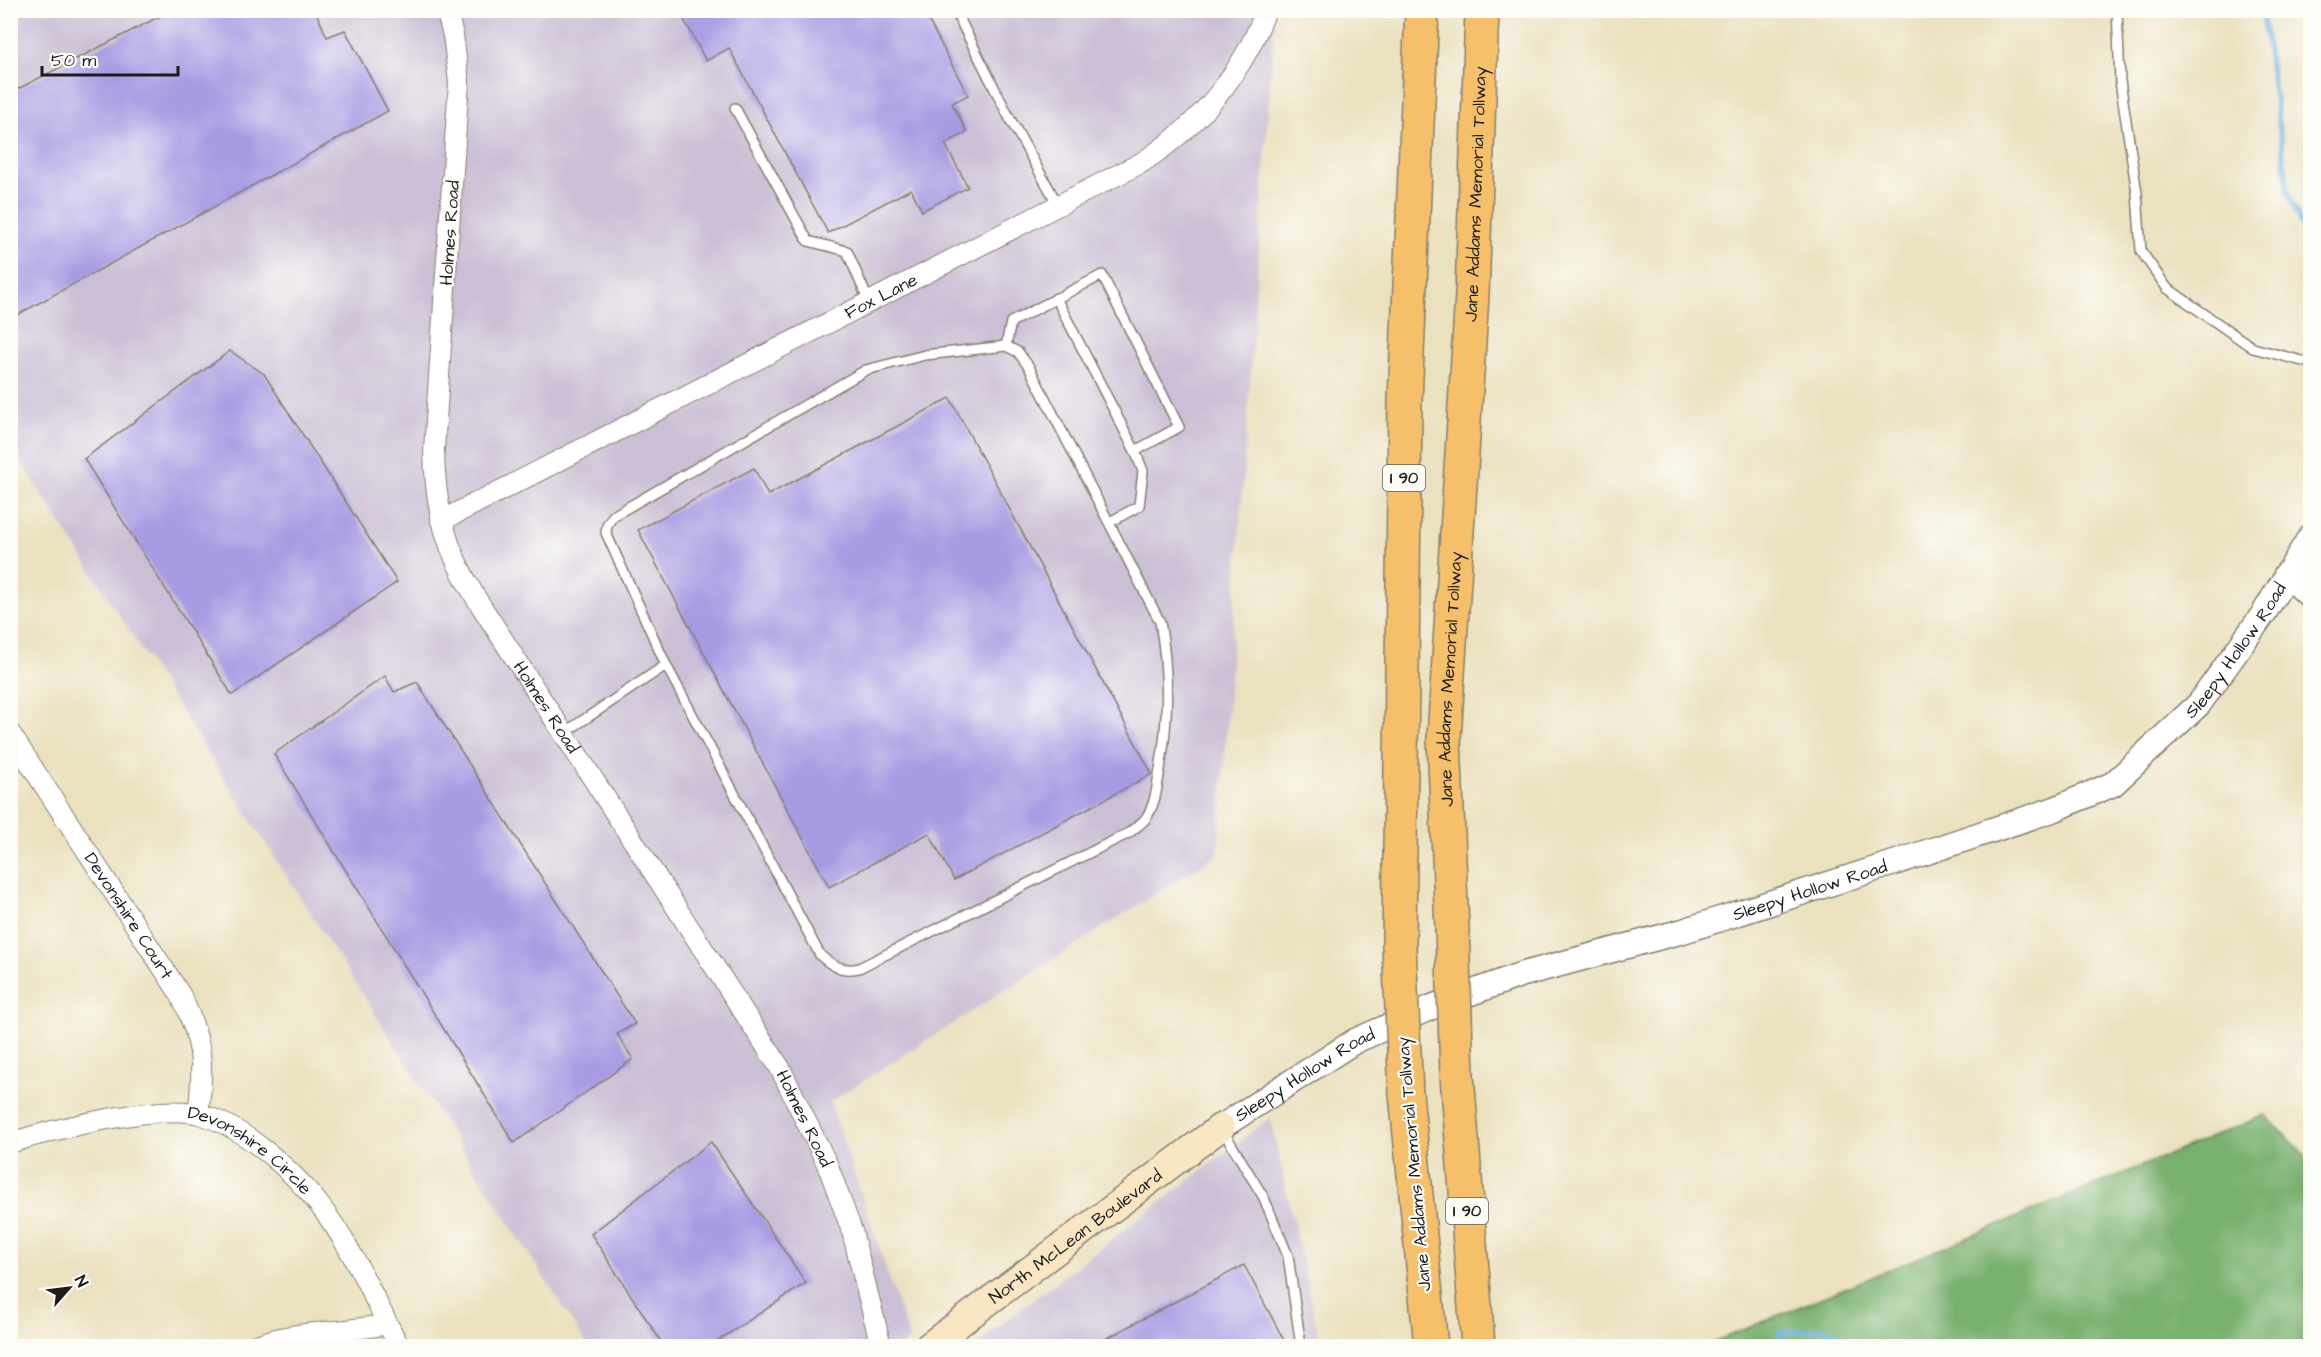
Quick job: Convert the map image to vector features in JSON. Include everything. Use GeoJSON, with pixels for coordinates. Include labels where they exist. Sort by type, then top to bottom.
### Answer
{"type":"FeatureCollection","features":[{"type":"Feature","properties":{"kind":"highway","name":"Jane Addams Memorial Tollway"},"geometry":{"type":"LineString","coordinates":[[1422,10],[1405,401],[1399,946],[1406,1094],[1431,1347]]}},
{"type":"Feature","properties":{"kind":"highway","name":"Jane Addams Memorial Tollway"},"geometry":{"type":"LineString","coordinates":[[1478,1347],[1457,1075],[1444,738],[1472,295],[1482,10]]}},
{"type":"Feature","properties":{"kind":"main road","name":"North McLean Boulevard"},"geometry":{"type":"LineString","coordinates":[[929,1347],[1221,1127]]}},
{"type":"Feature","properties":{"kind":"street","name":"Holmes Road"},"geometry":{"type":"LineString","coordinates":[[446,10],[456,52],[459,99],[434,450],[436,490],[441,521],[460,572],[780,1068],[828,1166],[852,1231],[881,1347]]}},
{"type":"Feature","properties":{"kind":"street","name":"Fox Lane"},"geometry":{"type":"LineString","coordinates":[[441,521],[1141,163],[1202,114],[1228,84],[1266,10]]}},
{"type":"Feature","properties":{"kind":"street","name":"Sleepy Hollow Road"},"geometry":{"type":"LineString","coordinates":[[1221,1127],[1355,1041],[1432,1007],[1520,975],[1683,931],[1897,862],[2055,809],[2113,784],[2158,745],[2199,704],[2264,613],[2310,537]]}},
{"type":"Feature","properties":{"kind":"street"},"geometry":{"type":"LineString","coordinates":[[2286,574],[2310,596]]}},
{"type":"Feature","properties":{"kind":"street","name":"Devonshire Court"},"geometry":{"type":"LineString","coordinates":[[10,733],[184,1003],[193,1021],[201,1049],[202,1083],[198,1113]]}},
{"type":"Feature","properties":{"kind":"street","name":"Devonshire Circle"},"geometry":{"type":"LineString","coordinates":[[10,1143],[127,1116],[165,1112],[198,1113],[224,1124],[285,1166],[308,1189],[346,1241],[399,1347]]}},
{"type":"Feature","properties":{"kind":"street"},"geometry":{"type":"LineString","coordinates":[[254,1347],[286,1336],[361,1330],[387,1324]]}},
{"type":"Feature","properties":{"kind":"lane"},"geometry":{"type":"LineString","coordinates":[[955,10],[1009,117],[1058,205]]}},
{"type":"Feature","properties":{"kind":"lane"},"geometry":{"type":"LineString","coordinates":[[2117,10],[2120,81],[2137,194],[2141,251],[2167,288],[2253,348],[2310,363]]}},
{"type":"Feature","properties":{"kind":"lane"},"geometry":{"type":"LineString","coordinates":[[735,108],[808,241],[847,251],[869,302]]}},
{"type":"Feature","properties":{"kind":"lane"},"geometry":{"type":"LineString","coordinates":[[1006,346],[1011,322],[1102,275],[1179,427],[1136,451]]}},
{"type":"Feature","properties":{"kind":"lane"},"geometry":{"type":"LineString","coordinates":[[1056,298],[1136,451],[1143,471],[1139,506],[1110,522]]}},
{"type":"Feature","properties":{"kind":"lane"},"geometry":{"type":"LineString","coordinates":[[1006,346],[1018,352],[1029,367],[1160,622],[1166,656],[1168,698],[1163,752],[1155,801],[1145,820],[1129,832],[860,968],[853,970],[838,968],[828,963],[820,955],[666,665],[606,533],[607,525],[614,516],[866,370],[924,355],[1006,346]]}},
{"type":"Feature","properties":{"kind":"lane"},"geometry":{"type":"LineString","coordinates":[[564,733],[666,665]]}},
{"type":"Feature","properties":{"kind":"lane"},"geometry":{"type":"LineString","coordinates":[[1221,1127],[1264,1198],[1288,1256],[1301,1347]]}},
{"type":"Feature","properties":{"kind":"shaded area"},"geometry":{"type":"Polygon","coordinates":[[[11,11],[1275,11],[1218,854],[830,1102],[910,1340],[901,1346],[588,1346],[11,446],[11,11]]]}},
{"type":"Feature","properties":{"kind":"shaded area"},"geometry":{"type":"Polygon","coordinates":[[[1270,1118],[1321,1346],[973,1346],[1270,1118]]]}},
{"type":"Feature","properties":{"kind":"green space"},"geometry":{"type":"Polygon","coordinates":[[[2265,1115],[2310,1160],[2310,1346],[1704,1346],[2265,1115]]]}},
{"type":"Feature","properties":{"kind":"building"},"geometry":{"type":"Polygon","coordinates":[[[172,10],[315,10],[327,37],[345,30],[388,111],[10,319],[10,93],[172,10]]]}},
{"type":"Feature","properties":{"kind":"building"},"geometry":{"type":"Polygon","coordinates":[[[679,10],[923,10],[968,95],[952,103],[967,132],[945,144],[968,187],[922,211],[911,189],[828,233],[729,48],[706,61],[679,10]]]}},
{"type":"Feature","properties":{"kind":"building"},"geometry":{"type":"Polygon","coordinates":[[[230,351],[264,374],[397,582],[232,695],[84,459],[230,351]]]}},
{"type":"Feature","properties":{"kind":"building"},"geometry":{"type":"Polygon","coordinates":[[[950,398],[1152,774],[954,880],[929,833],[829,887],[638,530],[754,468],[768,495],[950,398]]]}},
{"type":"Feature","properties":{"kind":"building"},"geometry":{"type":"Polygon","coordinates":[[[385,676],[394,692],[417,682],[635,1024],[617,1034],[633,1059],[514,1143],[274,754],[385,676]]]}},
{"type":"Feature","properties":{"kind":"building"},"geometry":{"type":"Polygon","coordinates":[[[711,1142],[806,1283],[710,1346],[664,1346],[591,1234],[711,1142]]]}},
{"type":"Feature","properties":{"kind":"building"},"geometry":{"type":"Polygon","coordinates":[[[1244,1265],[1287,1346],[1092,1346],[1244,1265]]]}},
{"type":"Feature","properties":{"kind":"waterway"},"geometry":{"type":"LineString","coordinates":[[2262,10],[2289,194],[2310,248]]}},
{"type":"Feature","properties":{"kind":"waterway"},"geometry":{"type":"LineString","coordinates":[[1780,1346],[1779,1333],[1825,1328],[1856,1346]]}}]}
